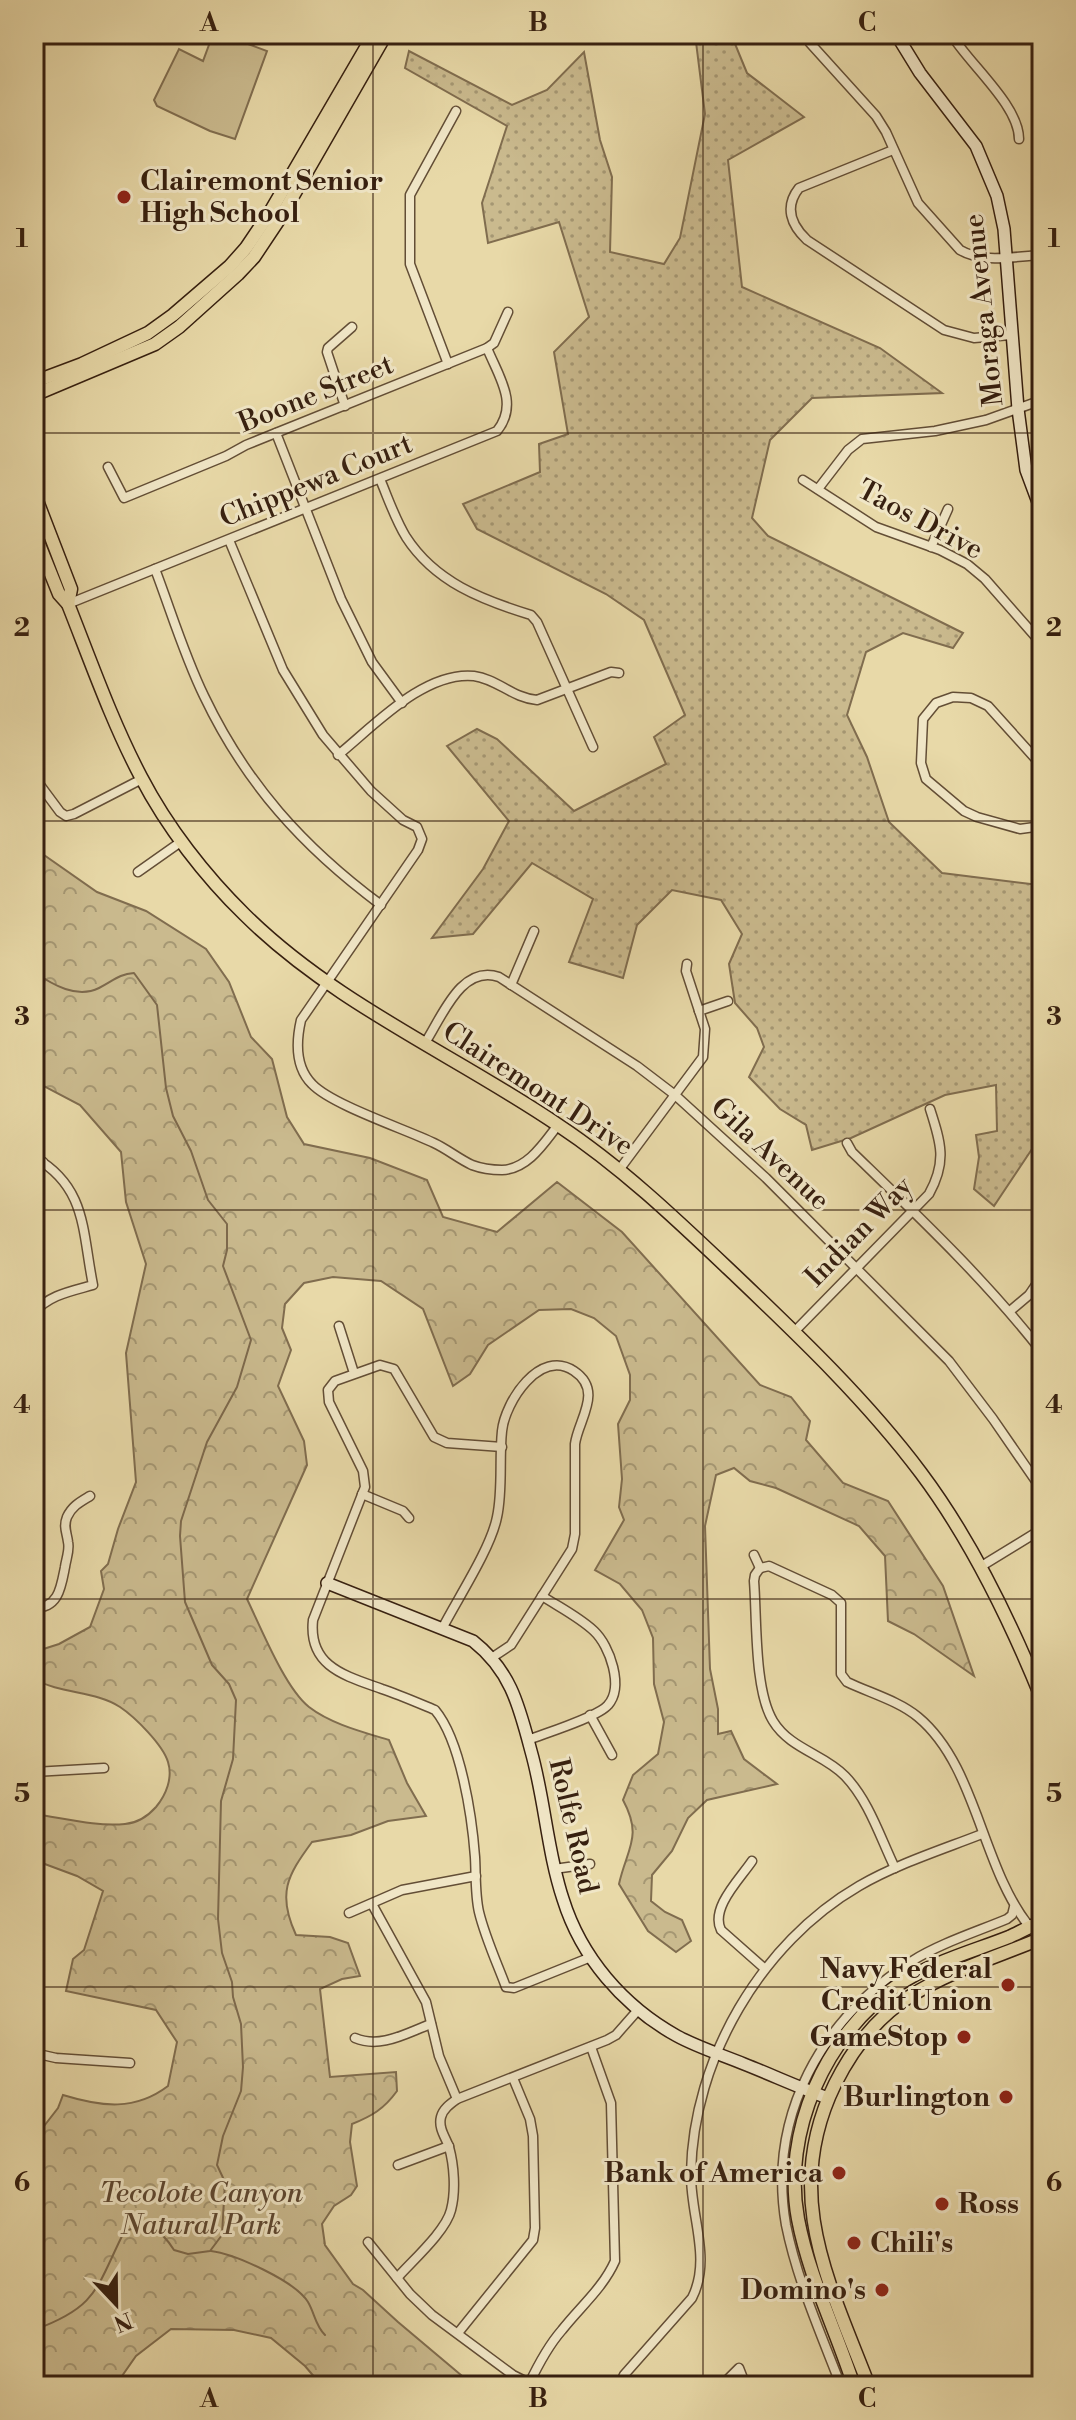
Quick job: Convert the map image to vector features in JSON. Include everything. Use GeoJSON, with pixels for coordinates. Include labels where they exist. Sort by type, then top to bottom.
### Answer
{"type":"FeatureCollection","features":[{"type":"Feature","properties":{"kind":"main road"},"geometry":{"type":"LineString","coordinates":[[38,380],[148,333],[230,266],[269,214],[374,34]]}},
{"type":"Feature","properties":{"kind":"main road"},"geometry":{"type":"LineString","coordinates":[[34,395],[155,344],[179,327],[254,257],[282,215],[386,34]]}},
{"type":"Feature","properties":{"kind":"main road","name":"Clairemont Drive"},"geometry":{"type":"LineString","coordinates":[[34,493],[71,589],[68,604]]}},
{"type":"Feature","properties":{"kind":"main road","name":"Clairemont Drive"},"geometry":{"type":"LineString","coordinates":[[34,532],[142,779],[182,841],[244,914],[328,983],[558,1125],[619,1170],[679,1222],[794,1332],[881,1422],[924,1476],[996,1596],[1042,1699]]}},
{"type":"Feature","properties":{"kind":"main road"},"geometry":{"type":"LineString","coordinates":[[854,2386],[819,2293],[798,2218],[795,2173],[802,2124],[813,2093],[831,2056],[845,2036],[876,2002],[897,1986],[940,1962],[1036,1924]]}},
{"type":"Feature","properties":{"kind":"main road"},"geometry":{"type":"LineString","coordinates":[[869,2386],[824,2264],[811,2207],[809,2173],[817,2128],[828,2098],[857,2045],[887,2013],[946,1977],[1042,1938]]}},
{"type":"Feature","properties":{"kind":"street"},"geometry":{"type":"LineString","coordinates":[[805,34],[876,116],[918,203],[960,250],[986,259],[1042,255]]}},
{"type":"Feature","properties":{"kind":"street","name":"Moraga Avenue"},"geometry":{"type":"LineString","coordinates":[[896,34],[920,73],[976,146],[988,170],[1004,229],[1011,335],[1026,470],[1042,513]]}},
{"type":"Feature","properties":{"kind":"street"},"geometry":{"type":"LineString","coordinates":[[951,34],[997,92],[1019,130],[1019,139]]}},
{"type":"Feature","properties":{"kind":"street"},"geometry":{"type":"LineString","coordinates":[[448,364],[410,264],[410,195],[456,111]]}},
{"type":"Feature","properties":{"kind":"street"},"geometry":{"type":"LineString","coordinates":[[893,150],[799,188],[789,207],[793,224],[807,240],[944,330],[974,338],[1011,335]]}},
{"type":"Feature","properties":{"kind":"street"},"geometry":{"type":"LineString","coordinates":[[487,348],[494,343],[508,312]]}},
{"type":"Feature","properties":{"kind":"street"},"geometry":{"type":"LineString","coordinates":[[345,406],[327,352],[352,327]]}},
{"type":"Feature","properties":{"kind":"street","name":"Boone Street"},"geometry":{"type":"LineString","coordinates":[[108,467],[124,498],[487,348]]}},
{"type":"Feature","properties":{"kind":"street","name":"Chippewa Court"},"geometry":{"type":"LineString","coordinates":[[68,604],[497,431],[507,415],[508,401],[487,348]]}},
{"type":"Feature","properties":{"kind":"street"},"geometry":{"type":"LineString","coordinates":[[34,357],[38,380]]}},
{"type":"Feature","properties":{"kind":"street"},"geometry":{"type":"LineString","coordinates":[[818,489],[848,450],[862,439],[935,431],[986,420],[1042,400]]}},
{"type":"Feature","properties":{"kind":"street"},"geometry":{"type":"LineString","coordinates":[[276,433],[341,599],[372,662],[402,703]]}},
{"type":"Feature","properties":{"kind":"street"},"geometry":{"type":"LineString","coordinates":[[380,479],[398,523],[423,559],[448,580],[475,596],[531,615],[537,622],[593,747]]}},
{"type":"Feature","properties":{"kind":"street","name":"Taos Drive"},"geometry":{"type":"LineString","coordinates":[[803,480],[876,527],[967,564],[985,579],[1042,644]]}},
{"type":"Feature","properties":{"kind":"street"},"geometry":{"type":"LineString","coordinates":[[931,547],[948,509]]}},
{"type":"Feature","properties":{"kind":"street"},"geometry":{"type":"LineString","coordinates":[[229,540],[283,670],[323,735],[338,755],[392,810],[417,827],[422,839],[418,850],[301,1020],[296,1040],[299,1060],[311,1084],[329,1097],[439,1145],[475,1166],[504,1170],[527,1160],[558,1125]]}},
{"type":"Feature","properties":{"kind":"street"},"geometry":{"type":"LineString","coordinates":[[155,569],[202,693],[252,779],[301,838],[340,875],[381,905]]}},
{"type":"Feature","properties":{"kind":"street"},"geometry":{"type":"LineString","coordinates":[[338,755],[429,684],[450,677],[476,676],[524,699],[543,700],[611,672],[619,673]]}},
{"type":"Feature","properties":{"kind":"street"},"geometry":{"type":"LineString","coordinates":[[1042,766],[987,705],[971,698],[953,697],[929,709],[922,726],[921,763],[926,779],[977,817],[1020,829],[1042,826]]}},
{"type":"Feature","properties":{"kind":"street"},"geometry":{"type":"LineString","coordinates":[[34,777],[66,816],[142,779]]}},
{"type":"Feature","properties":{"kind":"street"},"geometry":{"type":"LineString","coordinates":[[138,872],[182,841]]}},
{"type":"Feature","properties":{"kind":"street"},"geometry":{"type":"LineString","coordinates":[[511,985],[534,931]]}},
{"type":"Feature","properties":{"kind":"street"},"geometry":{"type":"LineString","coordinates":[[619,1170],[703,1057],[706,1039],[686,971],[687,964]]}},
{"type":"Feature","properties":{"kind":"street","name":"Gila Avenue"},"geometry":{"type":"LineString","coordinates":[[425,1043],[464,983],[477,975],[491,974],[637,1066],[675,1095],[766,1178],[949,1361],[1042,1490]]}},
{"type":"Feature","properties":{"kind":"street"},"geometry":{"type":"LineString","coordinates":[[699,1011],[728,1001]]}},
{"type":"Feature","properties":{"kind":"street","name":"Indian Way"},"geometry":{"type":"LineString","coordinates":[[794,1332],[929,1194],[941,1166],[941,1146],[930,1109]]}},
{"type":"Feature","properties":{"kind":"street"},"geometry":{"type":"LineString","coordinates":[[847,1143],[852,1152],[1010,1311],[1042,1352]]}},
{"type":"Feature","properties":{"kind":"street"},"geometry":{"type":"LineString","coordinates":[[34,1157],[65,1180],[77,1200],[93,1285],[56,1296],[41,1304],[34,1313]]}},
{"type":"Feature","properties":{"kind":"street"},"geometry":{"type":"LineString","coordinates":[[34,1177],[43,1162]]}},
{"type":"Feature","properties":{"kind":"street"},"geometry":{"type":"LineString","coordinates":[[1010,1311],[1029,1295],[1042,1276]]}},
{"type":"Feature","properties":{"kind":"street"},"geometry":{"type":"LineString","coordinates":[[339,1326],[354,1373]]}},
{"type":"Feature","properties":{"kind":"street"},"geometry":{"type":"LineString","coordinates":[[502,1447],[447,1443],[434,1437],[394,1369],[380,1365],[335,1381],[328,1390],[329,1402],[363,1471],[365,1487],[313,1620],[314,1645],[322,1659],[339,1674],[435,1710],[441,1717],[455,1751],[468,1800],[478,1910],[506,1987],[514,1988],[591,1957]]}},
{"type":"Feature","properties":{"kind":"street"},"geometry":{"type":"LineString","coordinates":[[443,1627],[491,1536],[497,1517],[502,1429],[510,1407],[531,1376],[543,1368],[558,1365],[574,1371],[589,1394],[589,1406],[577,1430],[575,1444],[575,1534],[572,1549],[511,1645],[493,1657]]}},
{"type":"Feature","properties":{"kind":"street"},"geometry":{"type":"LineString","coordinates":[[362,1494],[403,1511],[409,1518]]}},
{"type":"Feature","properties":{"kind":"street"},"geometry":{"type":"LineString","coordinates":[[34,1608],[54,1602],[60,1591],[69,1545],[64,1527],[67,1517],[74,1506],[90,1496]]}},
{"type":"Feature","properties":{"kind":"street"},"geometry":{"type":"LineString","coordinates":[[980,1567],[1042,1529]]}},
{"type":"Feature","properties":{"kind":"street"},"geometry":{"type":"LineString","coordinates":[[754,1555],[760,1568]]}},
{"type":"Feature","properties":{"kind":"street"},"geometry":{"type":"LineString","coordinates":[[895,1868],[864,1801],[844,1774],[788,1739],[772,1720],[762,1692],[754,1581],[760,1568],[769,1566],[832,1595],[841,1603],[841,1674],[847,1682],[917,1716],[936,1734],[958,1770],[1014,1907],[1036,1924]]}},
{"type":"Feature","properties":{"kind":"street","name":"Rolfe Road"},"geometry":{"type":"LineString","coordinates":[[327,1583],[443,1627],[473,1641],[493,1657],[509,1682],[528,1740],[541,1786],[554,1869],[575,1931],[610,1983],[638,2010],[679,2037],[828,2098]]}},
{"type":"Feature","properties":{"kind":"street"},"geometry":{"type":"LineString","coordinates":[[528,1740],[608,1706],[617,1689],[616,1677],[600,1638],[542,1596]]}},
{"type":"Feature","properties":{"kind":"street"},"geometry":{"type":"LineString","coordinates":[[590,1715],[612,1755]]}},
{"type":"Feature","properties":{"kind":"street"},"geometry":{"type":"LineString","coordinates":[[34,1772],[104,1768]]}},
{"type":"Feature","properties":{"kind":"street"},"geometry":{"type":"LineString","coordinates":[[619,2386],[624,2375],[692,2298],[700,2283],[701,2257],[691,2173],[696,2125],[703,2093],[718,2053],[739,2008],[764,1968],[812,1919],[852,1890],[895,1868],[982,1834]]}},
{"type":"Feature","properties":{"kind":"street"},"geometry":{"type":"LineString","coordinates":[[752,1861],[719,1911],[717,1923],[764,1968]]}},
{"type":"Feature","properties":{"kind":"street"},"geometry":{"type":"LineString","coordinates":[[554,1869],[590,1864]]}},
{"type":"Feature","properties":{"kind":"street"},"geometry":{"type":"LineString","coordinates":[[349,1913],[402,1890],[476,1876]]}},
{"type":"Feature","properties":{"kind":"street"},"geometry":{"type":"LineString","coordinates":[[372,1904],[426,2002],[439,2056],[457,2099]]}},
{"type":"Feature","properties":{"kind":"street"},"geometry":{"type":"LineString","coordinates":[[841,2386],[795,2259],[785,2216],[784,2162],[800,2087],[823,2045],[857,2003],[915,1959],[1007,1919],[1014,1907]]}},
{"type":"Feature","properties":{"kind":"street"},"geometry":{"type":"LineString","coordinates":[[397,2278],[446,2222],[452,2209],[453,2171],[449,2146],[440,2126],[447,2106],[457,2099],[616,2035],[638,2010]]}},
{"type":"Feature","properties":{"kind":"street"},"geometry":{"type":"LineString","coordinates":[[355,2038],[367,2043],[379,2043],[431,2024]]}},
{"type":"Feature","properties":{"kind":"street"},"geometry":{"type":"LineString","coordinates":[[368,2242],[432,2315],[529,2385],[559,2333],[608,2277],[615,2261],[611,2103],[591,2047]]}},
{"type":"Feature","properties":{"kind":"street"},"geometry":{"type":"LineString","coordinates":[[34,2053],[56,2058],[130,2063]]}},
{"type":"Feature","properties":{"kind":"street"},"geometry":{"type":"LineString","coordinates":[[458,2333],[533,2240],[533,2136],[530,2119],[513,2078]]}},
{"type":"Feature","properties":{"kind":"street"},"geometry":{"type":"LineString","coordinates":[[398,2165],[449,2146]]}},
{"type":"Feature","properties":{"kind":"street"},"geometry":{"type":"LineString","coordinates":[[721,2386],[739,2368],[746,2386]]}},
{"type":"Feature","properties":{"kind":"green space"},"geometry":{"type":"Polygon","coordinates":[[[213,34],[221,34],[267,51],[235,139],[157,106],[154,100],[179,49],[203,61],[213,34]]]}},
{"type":"Feature","properties":{"kind":"green space"},"geometry":{"type":"Polygon","coordinates":[[[695,34],[731,34],[747,73],[804,117],[728,160],[742,287],[880,348],[942,393],[812,398],[770,440],[752,518],[768,536],[963,633],[953,648],[903,633],[866,652],[847,715],[867,757],[889,822],[942,873],[1039,885],[1042,888],[1042,1134],[994,1206],[974,1189],[979,1157],[976,1135],[997,1131],[996,1085],[945,1095],[851,1138],[812,1150],[806,1125],[780,1109],[749,1077],[764,1047],[757,1028],[735,1003],[729,964],[742,934],[721,900],[672,890],[637,925],[623,978],[569,962],[593,899],[532,863],[473,934],[432,938],[483,869],[509,821],[447,746],[477,729],[497,739],[574,811],[666,764],[654,737],[685,715],[644,620],[606,594],[477,529],[463,504],[540,472],[539,444],[568,434],[554,352],[589,317],[559,222],[488,243],[482,203],[507,126],[405,68],[409,51],[512,105],[547,90],[584,52],[600,140],[612,177],[610,252],[664,264],[680,238],[705,114],[695,34]]]}},
{"type":"Feature","properties":{"kind":"green space","name":"Tecolote Canyon Natural Park"},"geometry":{"type":"Polygon","coordinates":[[[34,848],[97,892],[146,911],[206,949],[229,982],[251,1037],[272,1059],[287,1117],[304,1144],[370,1158],[427,1180],[443,1217],[497,1232],[557,1182],[622,1232],[760,1385],[791,1397],[810,1421],[806,1440],[843,1483],[888,1501],[943,1586],[974,1676],[914,1634],[888,1621],[885,1556],[859,1526],[776,1488],[750,1481],[734,1468],[716,1475],[705,1526],[710,1669],[718,1709],[718,1734],[731,1731],[744,1759],[777,1784],[707,1800],[688,1818],[672,1851],[652,1875],[651,1901],[682,1920],[691,1941],[676,1952],[648,1931],[619,1884],[633,1833],[623,1800],[633,1775],[658,1754],[664,1722],[654,1684],[653,1638],[642,1610],[620,1584],[595,1570],[624,1520],[619,1507],[622,1479],[618,1424],[630,1400],[630,1375],[616,1336],[594,1318],[571,1309],[539,1310],[488,1345],[470,1374],[453,1386],[423,1309],[381,1281],[333,1277],[304,1283],[285,1304],[282,1328],[291,1350],[278,1386],[304,1441],[307,1465],[247,1599],[274,1657],[300,1698],[327,1718],[389,1740],[407,1783],[426,1816],[388,1821],[351,1835],[312,1842],[296,1865],[288,1886],[287,1908],[296,1935],[330,1937],[348,1943],[360,1976],[342,1979],[320,1989],[330,2077],[396,2072],[397,2091],[387,2103],[352,2124],[350,2142],[357,2186],[351,2195],[334,2206],[322,2224],[325,2245],[353,2284],[474,2386],[322,2386],[305,2366],[271,2338],[234,2330],[171,2329],[136,2356],[115,2386],[34,2386],[34,2139],[58,2108],[63,2095],[105,2104],[131,2103],[168,2086],[177,2042],[156,2010],[66,1991],[73,1959],[84,1950],[103,1891],[77,1876],[34,1860],[34,1814],[103,1824],[134,1822],[160,1802],[170,1774],[165,1755],[155,1740],[120,1707],[34,1679],[34,1652],[59,1644],[90,1627],[104,1589],[101,1571],[108,1564],[136,1482],[126,1353],[146,1264],[126,1202],[121,1152],[80,1105],[34,1081],[34,848]]]}},
{"type":"Feature","properties":{"kind":"waterway"},"geometry":{"type":"LineString","coordinates":[[34,972],[57,986],[82,992],[134,973],[157,1005],[166,1088],[173,1116],[191,1151],[208,1200],[227,1224],[227,1250],[223,1266],[251,1340],[237,1387],[207,1442],[181,1521],[180,1536],[185,1602],[212,1665],[229,1684],[236,1700],[233,1759],[221,1801],[218,1919],[222,1953],[241,2024],[243,2067],[241,2091],[223,2136],[217,2165],[225,2182],[222,2235],[210,2251],[188,2254],[174,2250],[153,2229],[140,2227],[124,2232],[100,2282],[83,2304],[34,2330]]}},
{"type":"Feature","properties":{"kind":"waterway"},"geometry":{"type":"LineString","coordinates":[[211,2251],[249,2263],[291,2286],[308,2302],[325,2335]]}},
{"type":"Feature","properties":{"kind":"place","name":"Clairemont Senior High School"},"geometry":{"type":"Point","coordinates":[124,197]}},
{"type":"Feature","properties":{"kind":"place","name":"Navy Federal Credit Union"},"geometry":{"type":"Point","coordinates":[1008,1985]}},
{"type":"Feature","properties":{"kind":"place","name":"GameStop"},"geometry":{"type":"Point","coordinates":[964,2037]}},
{"type":"Feature","properties":{"kind":"place","name":"Burlington"},"geometry":{"type":"Point","coordinates":[1006,2097]}},
{"type":"Feature","properties":{"kind":"place","name":"Bank of America"},"geometry":{"type":"Point","coordinates":[839,2173]}},
{"type":"Feature","properties":{"kind":"place","name":"Ross"},"geometry":{"type":"Point","coordinates":[942,2204]}},
{"type":"Feature","properties":{"kind":"place","name":"Chili's"},"geometry":{"type":"Point","coordinates":[854,2243]}},
{"type":"Feature","properties":{"kind":"place","name":"Domino's"},"geometry":{"type":"Point","coordinates":[882,2290]}}]}
